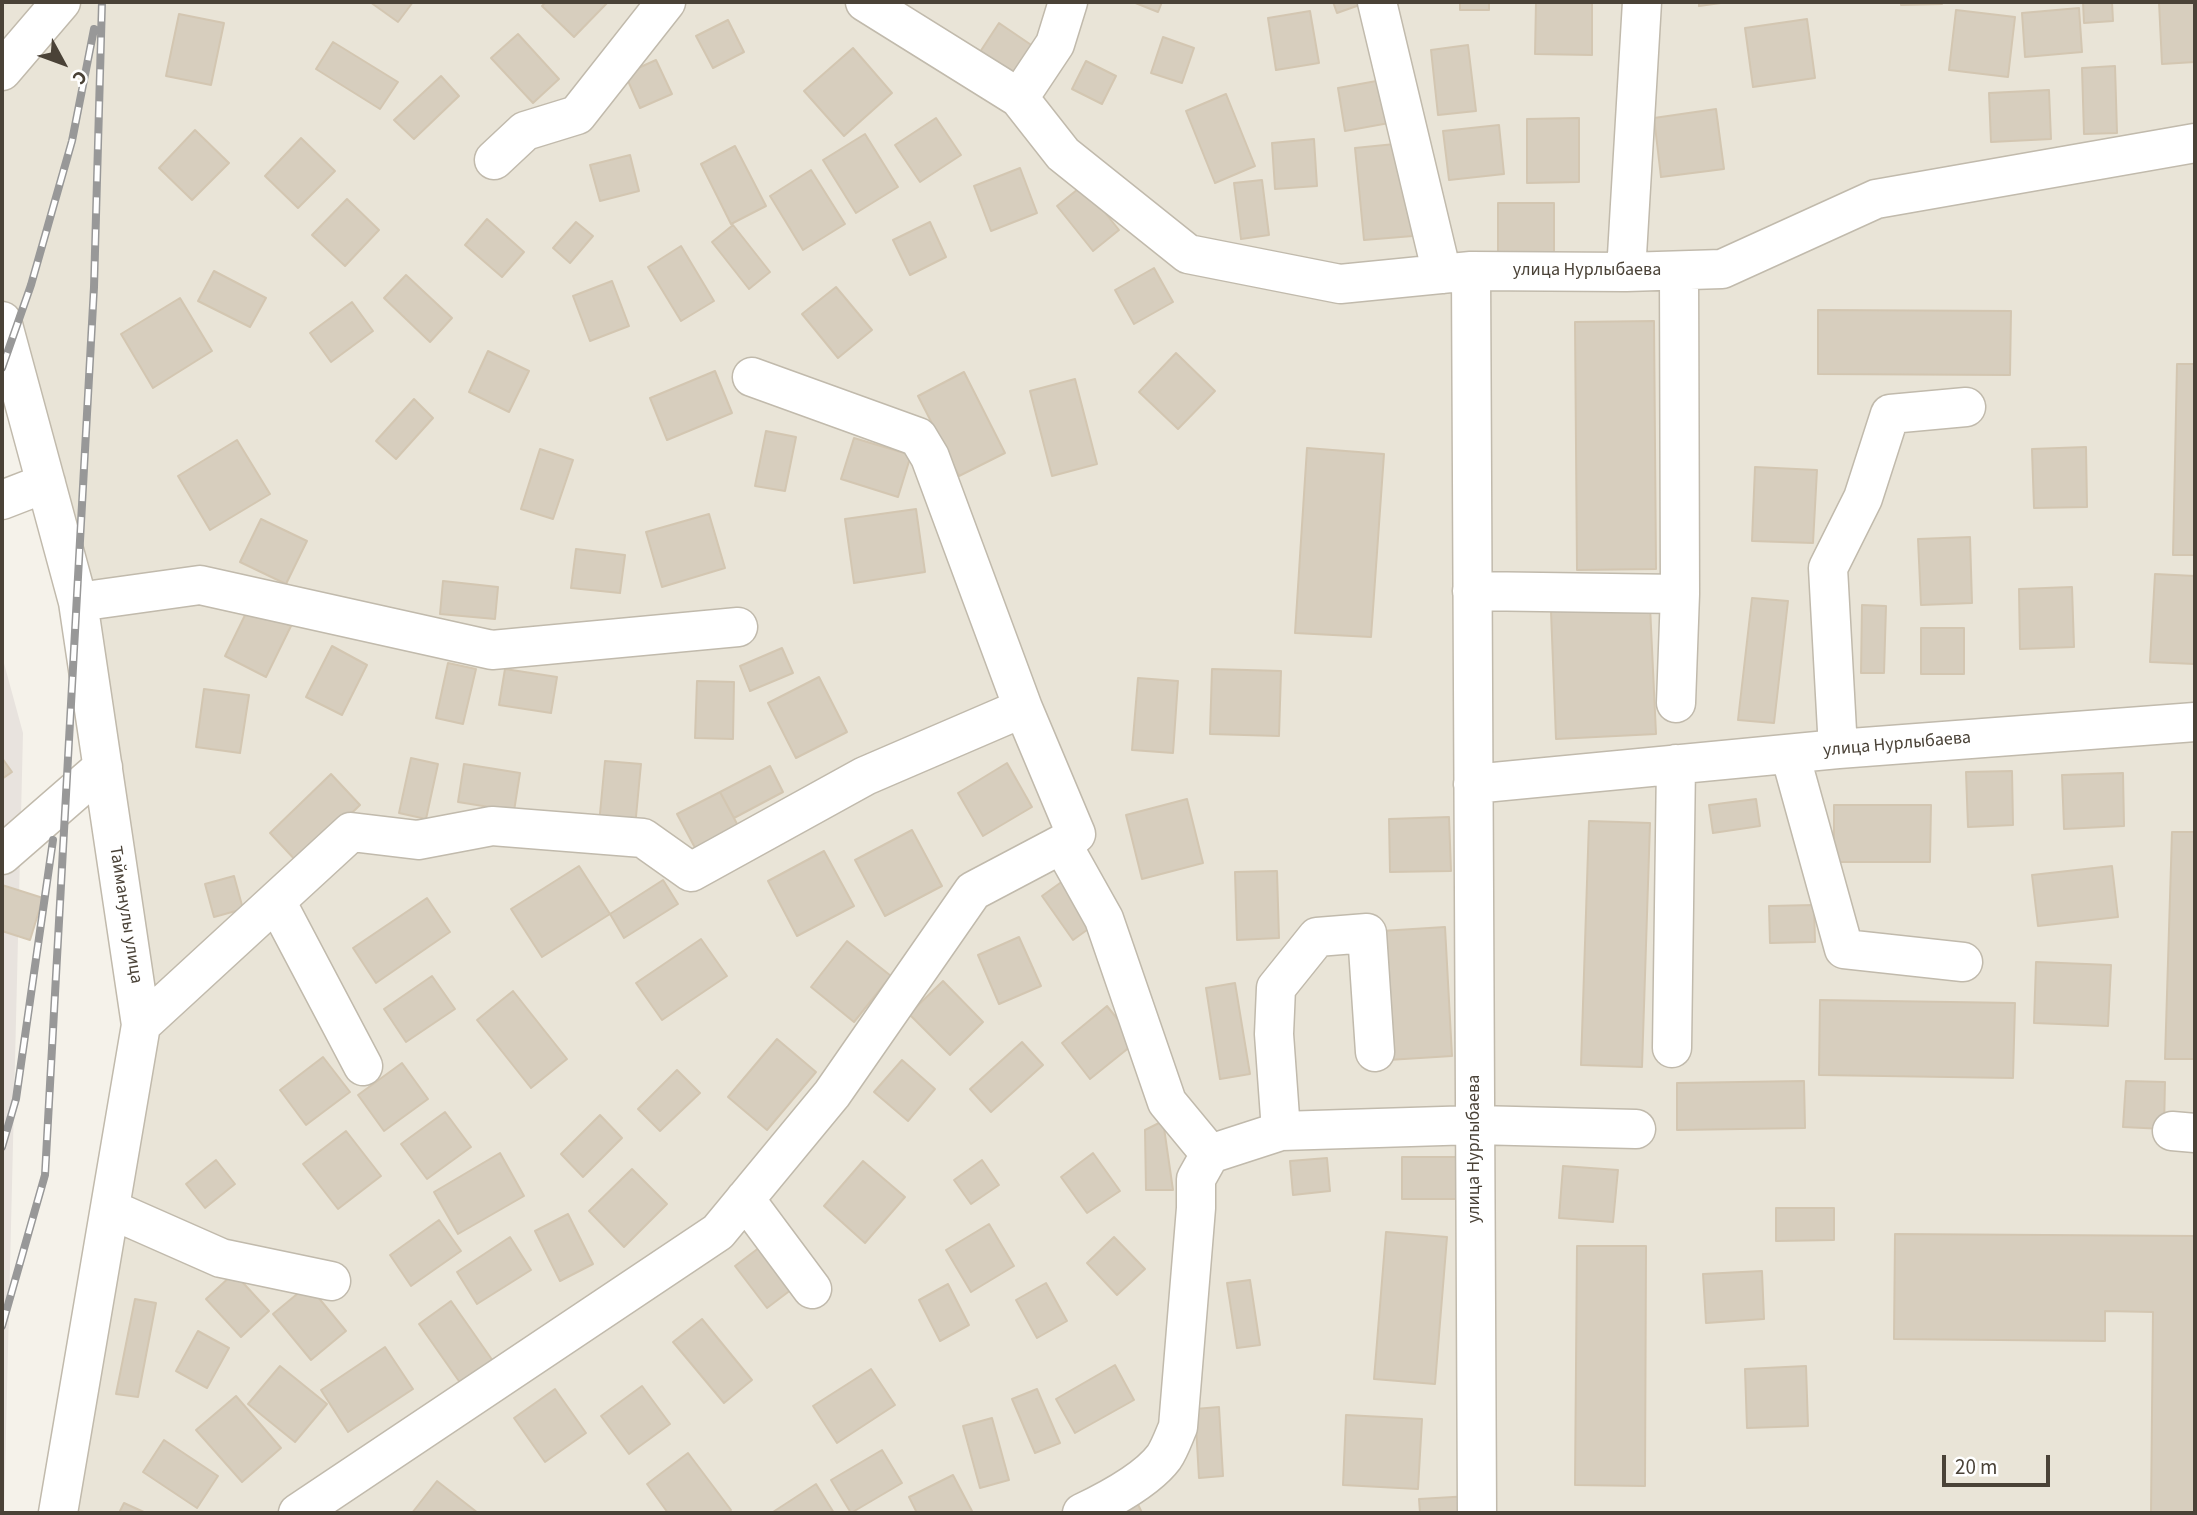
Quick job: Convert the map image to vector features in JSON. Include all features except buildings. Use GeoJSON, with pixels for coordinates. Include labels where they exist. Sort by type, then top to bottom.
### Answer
{"type":"FeatureCollection","features":[{"type":"Feature","properties":{"kind":"street"},"geometry":{"type":"LineString","coordinates":[[2,71],[61,2]]}},
{"type":"Feature","properties":{"kind":"street"},"geometry":{"type":"LineString","coordinates":[[494,160],[525,131],[577,115],[666,2]]}},
{"type":"Feature","properties":{"kind":"street"},"geometry":{"type":"LineString","coordinates":[[865,2],[1019,99],[1063,154],[1188,254],[1340,284],[1456,273],[1377,2]]}},
{"type":"Feature","properties":{"kind":"street"},"geometry":{"type":"LineString","coordinates":[[1019,99],[1055,44],[1068,2]]}},
{"type":"Feature","properties":{"kind":"street"},"geometry":{"type":"LineString","coordinates":[[1626,272],[1642,2]]}},
{"type":"Feature","properties":{"kind":"street","name":"улица Нурлыбаева"},"geometry":{"type":"LineString","coordinates":[[1477,1513],[1472,591],[1456,273],[1722,270],[1876,199],[2195,143]]}},
{"type":"Feature","properties":{"kind":"street"},"geometry":{"type":"LineString","coordinates":[[1676,703],[1680,594],[1679,271]]}},
{"type":"Feature","properties":{"kind":"street","name":"Тайманулы улица"},"geometry":{"type":"LineString","coordinates":[[2,321],[78,603],[141,1025],[58,1513]]}},
{"type":"Feature","properties":{"kind":"street"},"geometry":{"type":"LineString","coordinates":[[298,1513],[718,1232],[832,1094],[973,891],[1076,834],[1023,708],[930,457],[919,437],[752,377]]}},
{"type":"Feature","properties":{"kind":"street"},"geometry":{"type":"LineString","coordinates":[[1838,749],[1828,568],[1863,498],[1890,414],[1966,407]]}},
{"type":"Feature","properties":{"kind":"street"},"geometry":{"type":"LineString","coordinates":[[2,500],[46,483]]}},
{"type":"Feature","properties":{"kind":"street"},"geometry":{"type":"LineString","coordinates":[[78,603],[200,585],[492,650],[738,627]]}},
{"type":"Feature","properties":{"kind":"street"},"geometry":{"type":"LineString","coordinates":[[1472,591],[1680,594]]}},
{"type":"Feature","properties":{"kind":"street"},"geometry":{"type":"LineString","coordinates":[[141,1025],[351,832],[418,840],[492,826],[643,838],[691,872],[864,776],[1023,708]]}},
{"type":"Feature","properties":{"kind":"street","name":"улица Нурлыбаева"},"geometry":{"type":"LineString","coordinates":[[1473,784],[1838,749],[2195,722]]}},
{"type":"Feature","properties":{"kind":"street"},"geometry":{"type":"LineString","coordinates":[[1790,754],[1844,949],[1963,962]]}},
{"type":"Feature","properties":{"kind":"street"},"geometry":{"type":"LineString","coordinates":[[1672,1048],[1676,764]]}},
{"type":"Feature","properties":{"kind":"street"},"geometry":{"type":"LineString","coordinates":[[2,855],[103,767]]}},
{"type":"Feature","properties":{"kind":"street"},"geometry":{"type":"LineString","coordinates":[[1062,844],[1104,919],[1167,1102],[1210,1154]]}},
{"type":"Feature","properties":{"kind":"street"},"geometry":{"type":"LineString","coordinates":[[276,901],[363,1066]]}},
{"type":"Feature","properties":{"kind":"street"},"geometry":{"type":"LineString","coordinates":[[1281,1131],[1274,1034],[1276,988],[1317,937],[1367,933],[1375,1052]]}},
{"type":"Feature","properties":{"kind":"street"},"geometry":{"type":"LineString","coordinates":[[1082,1513],[1106,1502],[1146,1474],[1164,1457],[1178,1427],[1196,1179],[1210,1154],[1281,1131],[1475,1125],[1636,1129]]}},
{"type":"Feature","properties":{"kind":"street"},"geometry":{"type":"LineString","coordinates":[[745,1199],[812,1289]]}},
{"type":"Feature","properties":{"kind":"street"},"geometry":{"type":"LineString","coordinates":[[110,1209],[220,1258],[331,1281]]}},
{"type":"Feature","properties":{"kind":"shaded area"},"geometry":{"type":"Polygon","coordinates":[[[2,2],[2195,2],[2195,1513],[58,1513],[141,1025],[78,602],[2,321],[2,2]]]}},
{"type":"Feature","properties":{"kind":"shaded area"},"geometry":{"type":"Polygon","coordinates":[[[2,656],[23,733],[4,1513],[2,1513],[2,656]]]}},
{"type":"Feature","properties":{"kind":"railway"},"geometry":{"type":"LineString","coordinates":[[2,1326],[45,1175],[94,287],[102,2]]}},
{"type":"Feature","properties":{"kind":"railway"},"geometry":{"type":"LineString","coordinates":[[2,368],[31,285],[72,141],[94,29]]}},
{"type":"Feature","properties":{"kind":"railway"},"geometry":{"type":"LineString","coordinates":[[2,1147],[16,1099],[53,840]]}}]}
